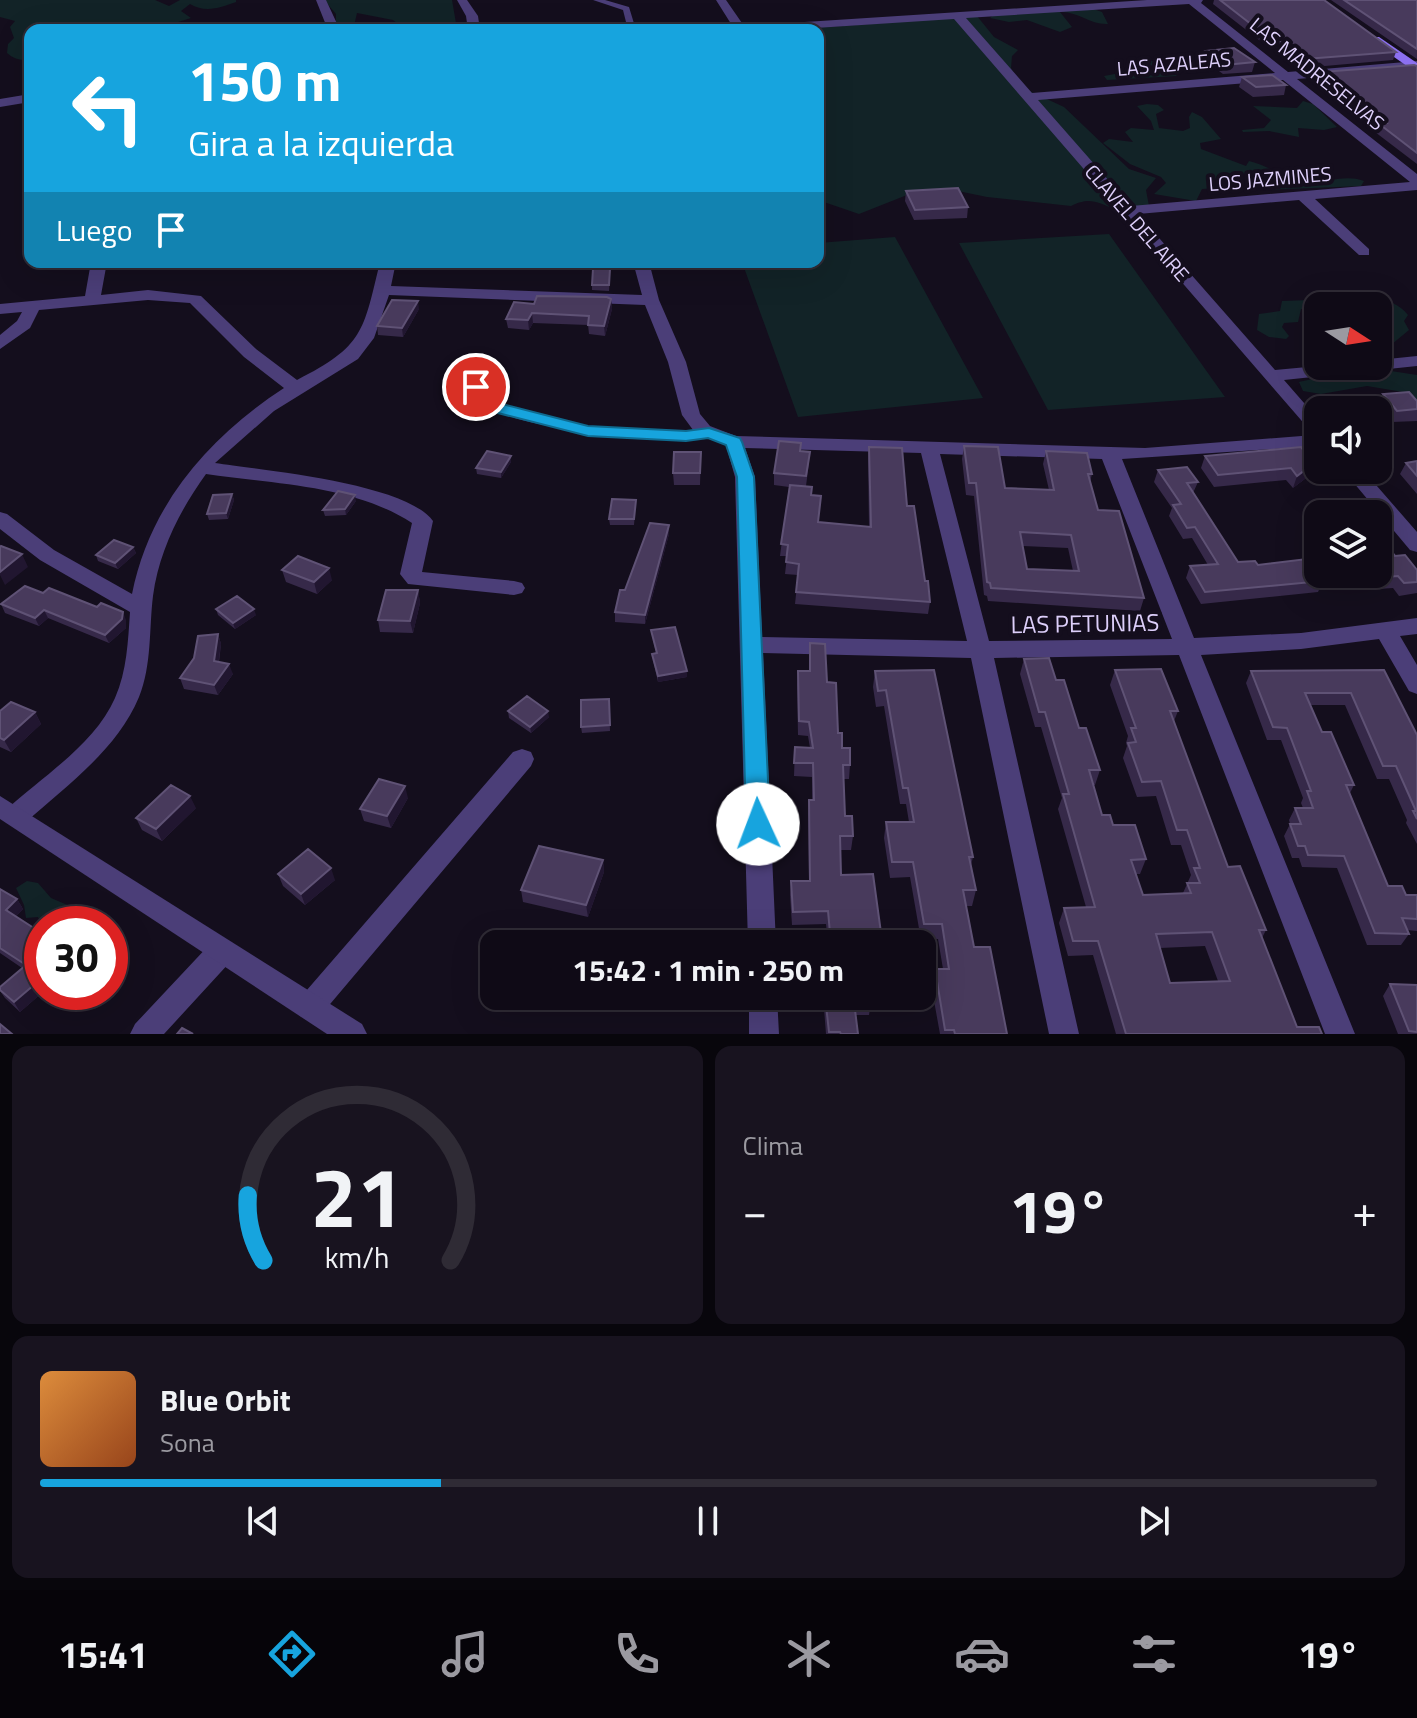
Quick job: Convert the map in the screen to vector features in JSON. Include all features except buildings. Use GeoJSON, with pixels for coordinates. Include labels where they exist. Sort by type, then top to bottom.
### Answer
{"type":"FeatureCollection","features":[{"type":"Feature","properties":{"kind":"main road"},"geometry":{"type":"LineString","coordinates":[[1365,33],[1415,66]]}},
{"type":"Feature","properties":{"kind":"street"},"geometry":{"type":"LineString","coordinates":[[321,0],[331,24]]}},
{"type":"Feature","properties":{"kind":"street"},"geometry":{"type":"LineString","coordinates":[[462,0],[473,24]]}},
{"type":"Feature","properties":{"kind":"street"},"geometry":{"type":"LineString","coordinates":[[721,0],[737,24]]}},
{"type":"Feature","properties":{"kind":"street","name":"LAS MADRESELVAS"},"geometry":{"type":"LineString","coordinates":[[1191,0],[1417,183]]}},
{"type":"Feature","properties":{"kind":"street"},"geometry":{"type":"LineString","coordinates":[[792,24],[959,8],[979,13],[1198,0]]}},
{"type":"Feature","properties":{"kind":"street","name":"CLAVEL DEL AIRE"},"geometry":{"type":"LineString","coordinates":[[959,8],[1030,97],[1304,414]]}},
{"type":"Feature","properties":{"kind":"street","name":"LAS AZALEAS"},"geometry":{"type":"LineString","coordinates":[[1030,97],[1285,74],[1415,66]]}},
{"type":"Feature","properties":{"kind":"street"},"geometry":{"type":"LineString","coordinates":[[0,103],[24,99]]}},
{"type":"Feature","properties":{"kind":"street","name":"LOS JAZMINES"},"geometry":{"type":"LineString","coordinates":[[1127,211],[1417,183]]}},
{"type":"Feature","properties":{"kind":"street"},"geometry":{"type":"LineString","coordinates":[[1303,196],[1364,252]]}},
{"type":"Feature","properties":{"kind":"street"},"geometry":{"type":"LineString","coordinates":[[92,302],[98,268]]}},
{"type":"Feature","properties":{"kind":"street"},"geometry":{"type":"LineString","coordinates":[[352,1034],[221,952],[8,811],[89,748],[119,714],[133,681],[145,578],[161,532],[202,467],[257,416],[357,351],[371,327],[386,268]]}},
{"type":"Feature","properties":{"kind":"street"},"geometry":{"type":"LineString","coordinates":[[643,268],[651,300],[677,362],[691,415],[709,433],[734,442],[1110,454],[1181,453],[1304,441]]}},
{"type":"Feature","properties":{"kind":"street"},"geometry":{"type":"LineString","coordinates":[[381,290],[651,300]]}},
{"type":"Feature","properties":{"kind":"street"},"geometry":{"type":"LineString","coordinates":[[0,309],[148,295],[195,299],[250,353],[296,388]]}},
{"type":"Feature","properties":{"kind":"street"},"geometry":{"type":"LineString","coordinates":[[0,344],[24,324],[33,306]]}},
{"type":"Feature","properties":{"kind":"street"},"geometry":{"type":"LineString","coordinates":[[1392,364],[1417,361]]}},
{"type":"Feature","properties":{"kind":"street"},"geometry":{"type":"LineString","coordinates":[[1270,376],[1304,373]]}},
{"type":"Feature","properties":{"kind":"street"},"geometry":{"type":"LineString","coordinates":[[734,442],[745,477],[762,930]]}},
{"type":"Feature","properties":{"kind":"street"},"geometry":{"type":"LineString","coordinates":[[929,449],[981,652],[1064,1034]]}},
{"type":"Feature","properties":{"kind":"street"},"geometry":{"type":"LineString","coordinates":[[1110,454],[1340,1034]]}},
{"type":"Feature","properties":{"kind":"street"},"geometry":{"type":"LineString","coordinates":[[202,467],[377,496],[413,512],[423,521],[411,574],[415,579],[514,588]]}},
{"type":"Feature","properties":{"kind":"street"},"geometry":{"type":"LineString","coordinates":[[1365,484],[1417,545]]}},
{"type":"Feature","properties":{"kind":"street"},"geometry":{"type":"LineString","coordinates":[[0,519],[47,555],[143,610]]}},
{"type":"Feature","properties":{"kind":"street","name":"LAS PETUNIAS"},"geometry":{"type":"LineString","coordinates":[[752,645],[981,652],[1188,648],[1288,642],[1417,626]]}},
{"type":"Feature","properties":{"kind":"street"},"geometry":{"type":"LineString","coordinates":[[1385,630],[1417,685]]}},
{"type":"Feature","properties":{"kind":"street"},"geometry":{"type":"LineString","coordinates":[[310,1007],[522,759]]}},
{"type":"Feature","properties":{"kind":"street"},"geometry":{"type":"LineString","coordinates":[[145,1034],[221,952]]}},
{"type":"Feature","properties":{"kind":"street"},"geometry":{"type":"LineString","coordinates":[[763,1010],[764,1034]]}},
{"type":"Feature","properties":{"kind":"lane"},"geometry":{"type":"LineString","coordinates":[[597,0],[626,9],[630,24]]}},
{"type":"Feature","properties":{"kind":"lane"},"geometry":{"type":"LineString","coordinates":[[490,363],[476,387],[479,396],[496,407],[588,431],[686,436],[709,433]]}},
{"type":"Feature","properties":{"kind":"shaded area"},"geometry":{"type":"Polygon","coordinates":[[[0,0],[155,0],[169,6],[180,0],[236,0],[207,9],[190,4],[181,11],[191,18],[174,24],[24,24],[23,60],[7,53],[8,44],[14,38],[10,27],[15,21],[0,17],[0,0]]]}},
{"type":"Feature","properties":{"kind":"shaded area"},"geometry":{"type":"Polygon","coordinates":[[[324,0],[452,0],[456,24],[398,24],[393,20],[357,13],[354,24],[337,24],[336,14],[324,0]]]}},
{"type":"Feature","properties":{"kind":"shaded area"},"geometry":{"type":"Polygon","coordinates":[[[1093,9],[1102,12],[1108,24],[1060,12],[1072,27],[1060,32],[1027,20],[1009,22],[990,18],[993,15],[1093,9]]]}},
{"type":"Feature","properties":{"kind":"shaded area"},"geometry":{"type":"Polygon","coordinates":[[[977,16],[994,37],[1018,50],[1012,56],[1011,68],[1023,88],[1064,107],[1129,169],[1156,178],[1146,190],[1149,206],[1119,210],[1089,201],[1071,206],[953,190],[907,195],[859,214],[824,202],[824,27],[977,16]]]}},
{"type":"Feature","properties":{"kind":"shaded area"},"geometry":{"type":"Polygon","coordinates":[[[1141,58],[1179,68],[1179,72],[1176,76],[1107,80],[1104,76],[1131,71],[1132,66],[1128,62],[1141,58]]]}},
{"type":"Feature","properties":{"kind":"shaded area"},"geometry":{"type":"Polygon","coordinates":[[[1303,101],[1313,104],[1337,127],[1324,130],[1298,128],[1299,137],[1242,130],[1264,128],[1271,120],[1253,106],[1297,108],[1303,101]]]}},
{"type":"Feature","properties":{"kind":"shaded area"},"geometry":{"type":"Polygon","coordinates":[[[1158,105],[1164,110],[1156,114],[1159,128],[1183,131],[1190,128],[1192,112],[1202,117],[1221,139],[1200,143],[1201,149],[1246,166],[1249,161],[1300,180],[1350,178],[1364,181],[1361,186],[1266,190],[1255,184],[1254,178],[1242,173],[1220,176],[1239,187],[1202,189],[1196,201],[1154,194],[1166,183],[1161,177],[1130,164],[1103,143],[1109,139],[1133,142],[1125,132],[1131,128],[1154,130],[1151,121],[1137,106],[1158,105]]]}},
{"type":"Feature","properties":{"kind":"shaded area"},"geometry":{"type":"Polygon","coordinates":[[[1109,234],[1225,397],[1048,410],[959,243],[1109,234]]]}},
{"type":"Feature","properties":{"kind":"shaded area"},"geometry":{"type":"Polygon","coordinates":[[[895,237],[983,398],[798,417],[744,268],[824,268],[824,243],[895,237]]]}},
{"type":"Feature","properties":{"kind":"shaded area"},"geometry":{"type":"Polygon","coordinates":[[[1304,300],[1298,322],[1284,323],[1282,327],[1289,336],[1286,339],[1269,337],[1257,330],[1259,314],[1280,311],[1282,301],[1304,300]]]}},
{"type":"Feature","properties":{"kind":"shaded area"},"geometry":{"type":"Polygon","coordinates":[[[1392,303],[1408,315],[1404,321],[1409,330],[1392,344],[1392,303]]]}},
{"type":"Feature","properties":{"kind":"shaded area"},"geometry":{"type":"Polygon","coordinates":[[[1392,371],[1417,375],[1417,417],[1403,392],[1367,386],[1321,394],[1303,391],[1299,382],[1392,380],[1392,371]]]}},
{"type":"Feature","properties":{"kind":"shaded area"},"geometry":{"type":"Polygon","coordinates":[[[27,881],[38,883],[51,898],[70,906],[24,906],[16,888],[27,881]]]}},
{"type":"Feature","properties":{"kind":"route"},"geometry":{"type":"LineString","coordinates":[[476,387],[479,396],[496,407],[588,431],[686,436],[709,433],[734,442],[745,477],[758,824]]}}]}
